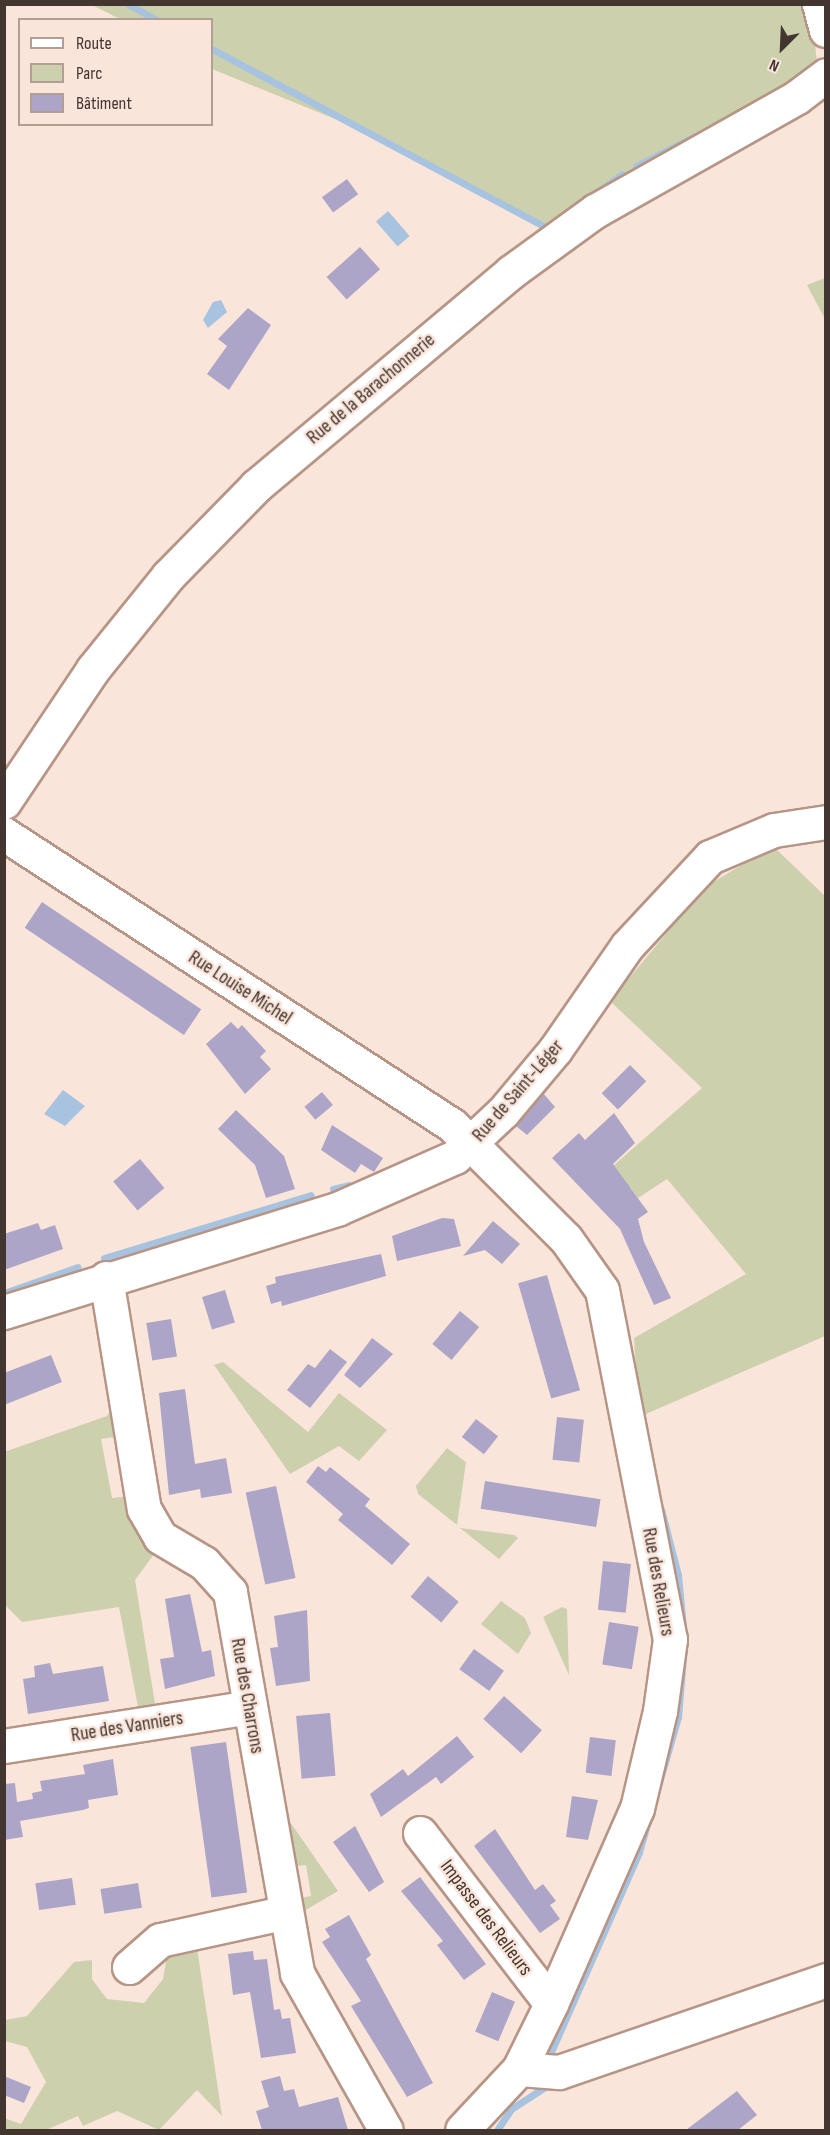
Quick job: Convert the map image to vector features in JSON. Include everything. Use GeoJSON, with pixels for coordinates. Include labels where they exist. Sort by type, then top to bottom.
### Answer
{"type":"FeatureCollection","features":[{"type":"Feature","properties":{"kind":"street"},"geometry":{"type":"LineString","coordinates":[[819,4],[825,30]]}},
{"type":"Feature","properties":{"kind":"street","name":"Rue de la Barachonnerie"},"geometry":{"type":"LineString","coordinates":[[4,802],[93,669],[168,576],[256,486],[510,272],[595,211],[797,97],[825,75]]}},
{"type":"Feature","properties":{"kind":"street","name":"Rue de Saint-Léger"},"geometry":{"type":"LineString","coordinates":[[4,1312],[106,1278],[338,1209],[472,1145],[555,1050],[627,946],[710,857],[774,830],[825,822]]}},
{"type":"Feature","properties":{"kind":"street","name":"Rue Louise Michel"},"geometry":{"type":"LineString","coordinates":[[4,834],[442,1118],[472,1145]]}},
{"type":"Feature","properties":{"kind":"street","name":"Rue des Relieurs"},"geometry":{"type":"LineString","coordinates":[[462,2130],[519,2069],[551,2004],[637,1808],[660,1711],[670,1639],[602,1290],[566,1239],[472,1145]]}},
{"type":"Feature","properties":{"kind":"street","name":"Rue des Charrons"},"geometry":{"type":"LineString","coordinates":[[106,1278],[144,1509],[160,1537],[204,1563],[230,1592],[283,1913],[307,1996],[386,2130]]}},
{"type":"Feature","properties":{"kind":"street","name":"Rue des Vanniers"},"geometry":{"type":"LineString","coordinates":[[4,1746],[250,1707]]}},
{"type":"Feature","properties":{"kind":"street","name":"Impasse des Relieurs"},"geometry":{"type":"LineString","coordinates":[[420,1833],[551,2004]]}},
{"type":"Feature","properties":{"kind":"street"},"geometry":{"type":"LineString","coordinates":[[129,1967],[160,1940],[283,1913]]}},
{"type":"Feature","properties":{"kind":"street"},"geometry":{"type":"LineString","coordinates":[[519,2069],[559,2072],[825,1980]]}},
{"type":"Feature","properties":{"kind":"green space"},"geometry":{"type":"Polygon","coordinates":[[[92,5],[811,5],[817,63],[561,236],[384,139],[213,69],[213,18],[118,18],[92,5]]]}},
{"type":"Feature","properties":{"kind":"green space"},"geometry":{"type":"Polygon","coordinates":[[[826,278],[825,319],[807,285],[826,278]]]}},
{"type":"Feature","properties":{"kind":"green space"},"geometry":{"type":"Polygon","coordinates":[[[773,846],[825,896],[825,1336],[639,1417],[634,1338],[746,1274],[667,1179],[638,1198],[630,1187],[619,1194],[606,1172],[702,1088],[610,1001],[705,887],[773,846]]]}},
{"type":"Feature","properties":{"kind":"green space"},"geometry":{"type":"Polygon","coordinates":[[[223,1362],[308,1432],[339,1393],[387,1430],[359,1461],[339,1446],[290,1474],[214,1365],[223,1362]]]}},
{"type":"Feature","properties":{"kind":"green space"},"geometry":{"type":"Polygon","coordinates":[[[113,1407],[120,1436],[101,1439],[112,1498],[131,1496],[158,1549],[135,1580],[156,1710],[139,1712],[119,1607],[22,1622],[5,1605],[4,1452],[107,1416],[113,1407]]]}},
{"type":"Feature","properties":{"kind":"green space"},"geometry":{"type":"Polygon","coordinates":[[[447,1448],[466,1462],[457,1525],[418,1494],[416,1486],[447,1448]]]}},
{"type":"Feature","properties":{"kind":"green space"},"geometry":{"type":"Polygon","coordinates":[[[460,1528],[514,1535],[518,1538],[499,1559],[460,1528]]]}},
{"type":"Feature","properties":{"kind":"green space"},"geometry":{"type":"Polygon","coordinates":[[[501,1601],[525,1618],[531,1633],[518,1654],[481,1624],[501,1601]]]}},
{"type":"Feature","properties":{"kind":"green space"},"geometry":{"type":"Polygon","coordinates":[[[562,1607],[567,1609],[569,1675],[543,1617],[562,1607]]]}},
{"type":"Feature","properties":{"kind":"green space"},"geometry":{"type":"Polygon","coordinates":[[[281,1809],[338,1891],[299,1914],[295,1899],[311,1896],[306,1865],[290,1867],[281,1809]]]}},
{"type":"Feature","properties":{"kind":"green space"},"geometry":{"type":"Polygon","coordinates":[[[196,1941],[222,2116],[197,2090],[159,2130],[117,2111],[83,2126],[78,2116],[46,2130],[5,2130],[4,2118],[21,2124],[46,2082],[27,2047],[5,2041],[5,2020],[27,2016],[74,1962],[92,1960],[92,1979],[107,1999],[144,2003],[163,1979],[168,1950],[196,1941]]]}},
{"type":"Feature","properties":{"kind":"water"},"geometry":{"type":"Polygon","coordinates":[[[388,211],[410,236],[398,246],[376,221],[388,211]]]}},
{"type":"Feature","properties":{"kind":"water"},"geometry":{"type":"Polygon","coordinates":[[[221,300],[227,312],[208,328],[203,320],[213,302],[221,300]]]}},
{"type":"Feature","properties":{"kind":"water"},"geometry":{"type":"Polygon","coordinates":[[[63,1090],[85,1106],[65,1126],[44,1114],[63,1090]]]}},
{"type":"Feature","properties":{"kind":"building"},"geometry":{"type":"Polygon","coordinates":[[[347,179],[358,194],[333,213],[322,197],[347,179]]]}},
{"type":"Feature","properties":{"kind":"building"},"geometry":{"type":"Polygon","coordinates":[[[360,247],[380,269],[347,299],[327,277],[360,247]]]}},
{"type":"Feature","properties":{"kind":"building"},"geometry":{"type":"Polygon","coordinates":[[[248,308],[271,325],[229,390],[207,374],[227,346],[218,339],[248,308]]]}},
{"type":"Feature","properties":{"kind":"building"},"geometry":{"type":"Polygon","coordinates":[[[42,902],[201,1009],[184,1035],[25,928],[42,902]]]}},
{"type":"Feature","properties":{"kind":"building"},"geometry":{"type":"Polygon","coordinates":[[[231,1022],[238,1029],[242,1025],[266,1051],[260,1057],[271,1069],[245,1094],[206,1044],[231,1022]]]}},
{"type":"Feature","properties":{"kind":"building"},"geometry":{"type":"Polygon","coordinates":[[[630,1065],[646,1081],[618,1110],[602,1093],[630,1065]]]}},
{"type":"Feature","properties":{"kind":"building"},"geometry":{"type":"Polygon","coordinates":[[[322,1092],[333,1105],[315,1120],[304,1107],[322,1092]]]}},
{"type":"Feature","properties":{"kind":"building"},"geometry":{"type":"Polygon","coordinates":[[[543,1093],[555,1107],[527,1135],[516,1126],[543,1093]]]}},
{"type":"Feature","properties":{"kind":"building"},"geometry":{"type":"Polygon","coordinates":[[[236,1110],[284,1156],[295,1189],[266,1198],[255,1165],[218,1129],[236,1110]]]}},
{"type":"Feature","properties":{"kind":"building"},"geometry":{"type":"Polygon","coordinates":[[[614,1113],[635,1143],[613,1164],[648,1212],[638,1219],[644,1242],[671,1298],[654,1305],[620,1229],[552,1158],[579,1133],[585,1140],[614,1113]]]}},
{"type":"Feature","properties":{"kind":"building"},"geometry":{"type":"Polygon","coordinates":[[[332,1125],[383,1158],[374,1172],[361,1164],[355,1173],[321,1150],[332,1125]]]}},
{"type":"Feature","properties":{"kind":"building"},"geometry":{"type":"Polygon","coordinates":[[[140,1159],[164,1188],[138,1211],[113,1181],[140,1159]]]}},
{"type":"Feature","properties":{"kind":"building"},"geometry":{"type":"Polygon","coordinates":[[[442,1218],[454,1219],[461,1246],[397,1261],[392,1236],[442,1218]]]}},
{"type":"Feature","properties":{"kind":"building"},"geometry":{"type":"Polygon","coordinates":[[[493,1221],[520,1244],[502,1264],[485,1250],[463,1256],[493,1221]]]}},
{"type":"Feature","properties":{"kind":"building"},"geometry":{"type":"Polygon","coordinates":[[[38,1223],[41,1230],[55,1225],[63,1249],[4,1270],[4,1234],[38,1223]]]}},
{"type":"Feature","properties":{"kind":"building"},"geometry":{"type":"Polygon","coordinates":[[[381,1254],[386,1276],[282,1306],[281,1301],[271,1304],[266,1286],[276,1283],[275,1277],[381,1254]]]}},
{"type":"Feature","properties":{"kind":"building"},"geometry":{"type":"Polygon","coordinates":[[[547,1275],[580,1390],[551,1399],[518,1283],[547,1275]]]}},
{"type":"Feature","properties":{"kind":"building"},"geometry":{"type":"Polygon","coordinates":[[[225,1290],[235,1323],[212,1330],[202,1297],[225,1290]]]}},
{"type":"Feature","properties":{"kind":"building"},"geometry":{"type":"Polygon","coordinates":[[[460,1311],[479,1327],[452,1360],[432,1344],[460,1311]]]}},
{"type":"Feature","properties":{"kind":"building"},"geometry":{"type":"Polygon","coordinates":[[[171,1319],[177,1357],[152,1360],[146,1323],[171,1319]]]}},
{"type":"Feature","properties":{"kind":"building"},"geometry":{"type":"Polygon","coordinates":[[[372,1338],[393,1354],[360,1388],[344,1375],[372,1338]]]}},
{"type":"Feature","properties":{"kind":"building"},"geometry":{"type":"Polygon","coordinates":[[[330,1349],[347,1362],[310,1408],[287,1390],[308,1364],[315,1368],[330,1349]]]}},
{"type":"Feature","properties":{"kind":"building"},"geometry":{"type":"Polygon","coordinates":[[[51,1355],[62,1382],[4,1405],[4,1373],[51,1355]]]}},
{"type":"Feature","properties":{"kind":"building"},"geometry":{"type":"Polygon","coordinates":[[[185,1389],[195,1464],[226,1458],[232,1493],[201,1498],[200,1489],[169,1495],[159,1393],[185,1389]]]}},
{"type":"Feature","properties":{"kind":"building"},"geometry":{"type":"Polygon","coordinates":[[[557,1417],[584,1420],[579,1463],[553,1460],[557,1417]]]}},
{"type":"Feature","properties":{"kind":"building"},"geometry":{"type":"Polygon","coordinates":[[[476,1419],[498,1436],[484,1454],[462,1437],[476,1419]]]}},
{"type":"Feature","properties":{"kind":"building"},"geometry":{"type":"Polygon","coordinates":[[[318,1466],[326,1472],[330,1467],[370,1499],[365,1506],[410,1544],[392,1565],[338,1520],[343,1514],[306,1482],[318,1466]]]}},
{"type":"Feature","properties":{"kind":"building"},"geometry":{"type":"Polygon","coordinates":[[[485,1481],[601,1499],[596,1527],[481,1509],[485,1481]]]}},
{"type":"Feature","properties":{"kind":"building"},"geometry":{"type":"Polygon","coordinates":[[[276,1486],[296,1578],[265,1584],[246,1492],[276,1486]]]}},
{"type":"Feature","properties":{"kind":"building"},"geometry":{"type":"Polygon","coordinates":[[[603,1561],[631,1564],[626,1613],[598,1610],[603,1561]]]}},
{"type":"Feature","properties":{"kind":"building"},"geometry":{"type":"Polygon","coordinates":[[[428,1576],[459,1602],[441,1622],[411,1597],[428,1576]]]}},
{"type":"Feature","properties":{"kind":"building"},"geometry":{"type":"Polygon","coordinates":[[[190,1594],[202,1652],[211,1650],[215,1676],[165,1689],[160,1659],[174,1657],[165,1599],[190,1594]]]}},
{"type":"Feature","properties":{"kind":"building"},"geometry":{"type":"Polygon","coordinates":[[[307,1610],[310,1681],[276,1686],[270,1648],[278,1647],[274,1616],[307,1610]]]}},
{"type":"Feature","properties":{"kind":"building"},"geometry":{"type":"Polygon","coordinates":[[[609,1622],[639,1627],[632,1669],[602,1664],[609,1622]]]}},
{"type":"Feature","properties":{"kind":"building"},"geometry":{"type":"Polygon","coordinates":[[[474,1649],[504,1671],[489,1691],[459,1669],[474,1649]]]}},
{"type":"Feature","properties":{"kind":"building"},"geometry":{"type":"Polygon","coordinates":[[[50,1663],[53,1674],[103,1666],[109,1701],[28,1714],[23,1679],[35,1677],[34,1666],[50,1663]]]}},
{"type":"Feature","properties":{"kind":"building"},"geometry":{"type":"Polygon","coordinates":[[[504,1696],[542,1730],[521,1753],[483,1719],[504,1696]]]}},
{"type":"Feature","properties":{"kind":"building"},"geometry":{"type":"Polygon","coordinates":[[[330,1713],[335,1776],[302,1779],[296,1716],[330,1713]]]}},
{"type":"Feature","properties":{"kind":"building"},"geometry":{"type":"Polygon","coordinates":[[[457,1736],[474,1757],[441,1784],[436,1777],[381,1817],[370,1794],[403,1769],[408,1776],[457,1736]]]}},
{"type":"Feature","properties":{"kind":"building"},"geometry":{"type":"Polygon","coordinates":[[[590,1737],[616,1740],[611,1776],[586,1773],[590,1737]]]}},
{"type":"Feature","properties":{"kind":"building"},"geometry":{"type":"Polygon","coordinates":[[[226,1742],[247,1893],[212,1898],[190,1747],[226,1742]]]}},
{"type":"Feature","properties":{"kind":"building"},"geometry":{"type":"Polygon","coordinates":[[[113,1759],[118,1795],[88,1800],[89,1808],[83,1810],[20,1821],[23,1837],[4,1840],[4,1784],[15,1783],[17,1802],[33,1799],[32,1793],[42,1791],[40,1781],[85,1774],[83,1765],[113,1759]]]}},
{"type":"Feature","properties":{"kind":"building"},"geometry":{"type":"Polygon","coordinates":[[[572,1796],[598,1800],[588,1840],[566,1837],[572,1796]]]}},
{"type":"Feature","properties":{"kind":"building"},"geometry":{"type":"Polygon","coordinates":[[[355,1826],[384,1882],[369,1892],[333,1842],[355,1826]]]}},
{"type":"Feature","properties":{"kind":"building"},"geometry":{"type":"Polygon","coordinates":[[[495,1829],[535,1890],[543,1884],[556,1901],[550,1905],[560,1919],[540,1933],[474,1846],[495,1829]]]}},
{"type":"Feature","properties":{"kind":"building"},"geometry":{"type":"Polygon","coordinates":[[[420,1877],[486,1964],[464,1980],[437,1945],[443,1941],[401,1891],[420,1877]]]}},
{"type":"Feature","properties":{"kind":"building"},"geometry":{"type":"Polygon","coordinates":[[[72,1878],[76,1905],[39,1910],[35,1883],[72,1878]]]}},
{"type":"Feature","properties":{"kind":"building"},"geometry":{"type":"Polygon","coordinates":[[[138,1883],[142,1908],[104,1914],[100,1889],[138,1883]]]}},
{"type":"Feature","properties":{"kind":"building"},"geometry":{"type":"Polygon","coordinates":[[[349,1915],[371,1955],[366,1959],[433,2083],[407,2097],[351,2006],[361,2001],[322,1942],[330,1937],[325,1929],[349,1915]]]}},
{"type":"Feature","properties":{"kind":"building"},"geometry":{"type":"Polygon","coordinates":[[[253,1951],[254,1960],[267,1959],[274,2010],[280,2009],[282,2019],[290,2018],[296,2053],[261,2058],[250,1992],[233,1995],[228,1954],[253,1951]]]}},
{"type":"Feature","properties":{"kind":"building"},"geometry":{"type":"Polygon","coordinates":[[[492,1992],[515,2002],[498,2041],[475,2032],[492,1992]]]}},
{"type":"Feature","properties":{"kind":"building"},"geometry":{"type":"Polygon","coordinates":[[[4,2076],[31,2087],[24,2103],[4,2095],[4,2076]]]}},
{"type":"Feature","properties":{"kind":"building"},"geometry":{"type":"Polygon","coordinates":[[[280,2076],[284,2091],[294,2089],[299,2107],[338,2097],[348,2130],[262,2130],[256,2111],[269,2107],[261,2081],[280,2076]]]}},
{"type":"Feature","properties":{"kind":"building"},"geometry":{"type":"Polygon","coordinates":[[[737,2091],[757,2115],[738,2130],[686,2130],[737,2091]]]}},
{"type":"Feature","properties":{"kind":"waterway"},"geometry":{"type":"LineString","coordinates":[[128,4],[153,18]]}},
{"type":"Feature","properties":{"kind":"waterway"},"geometry":{"type":"LineString","coordinates":[[213,50],[547,228],[552,224]]}},
{"type":"Feature","properties":{"kind":"waterway"},"geometry":{"type":"LineString","coordinates":[[636,166],[695,136]]}},
{"type":"Feature","properties":{"kind":"waterway"},"geometry":{"type":"LineString","coordinates":[[600,190],[622,174]]}},
{"type":"Feature","properties":{"kind":"waterway"},"geometry":{"type":"LineString","coordinates":[[333,1189],[349,1185]]}},
{"type":"Feature","properties":{"kind":"waterway"},"geometry":{"type":"LineString","coordinates":[[104,1258],[311,1195]]}},
{"type":"Feature","properties":{"kind":"waterway"},"geometry":{"type":"LineString","coordinates":[[4,1293],[78,1267]]}},
{"type":"Feature","properties":{"kind":"waterway"},"geometry":{"type":"LineString","coordinates":[[661,1509],[678,1575],[683,1627]]}},
{"type":"Feature","properties":{"kind":"waterway"},"geometry":{"type":"LineString","coordinates":[[547,2061],[639,1852],[678,1717],[684,1647]]}},
{"type":"Feature","properties":{"kind":"waterway"},"geometry":{"type":"LineString","coordinates":[[497,2130],[511,2109],[545,2087]]}}]}
